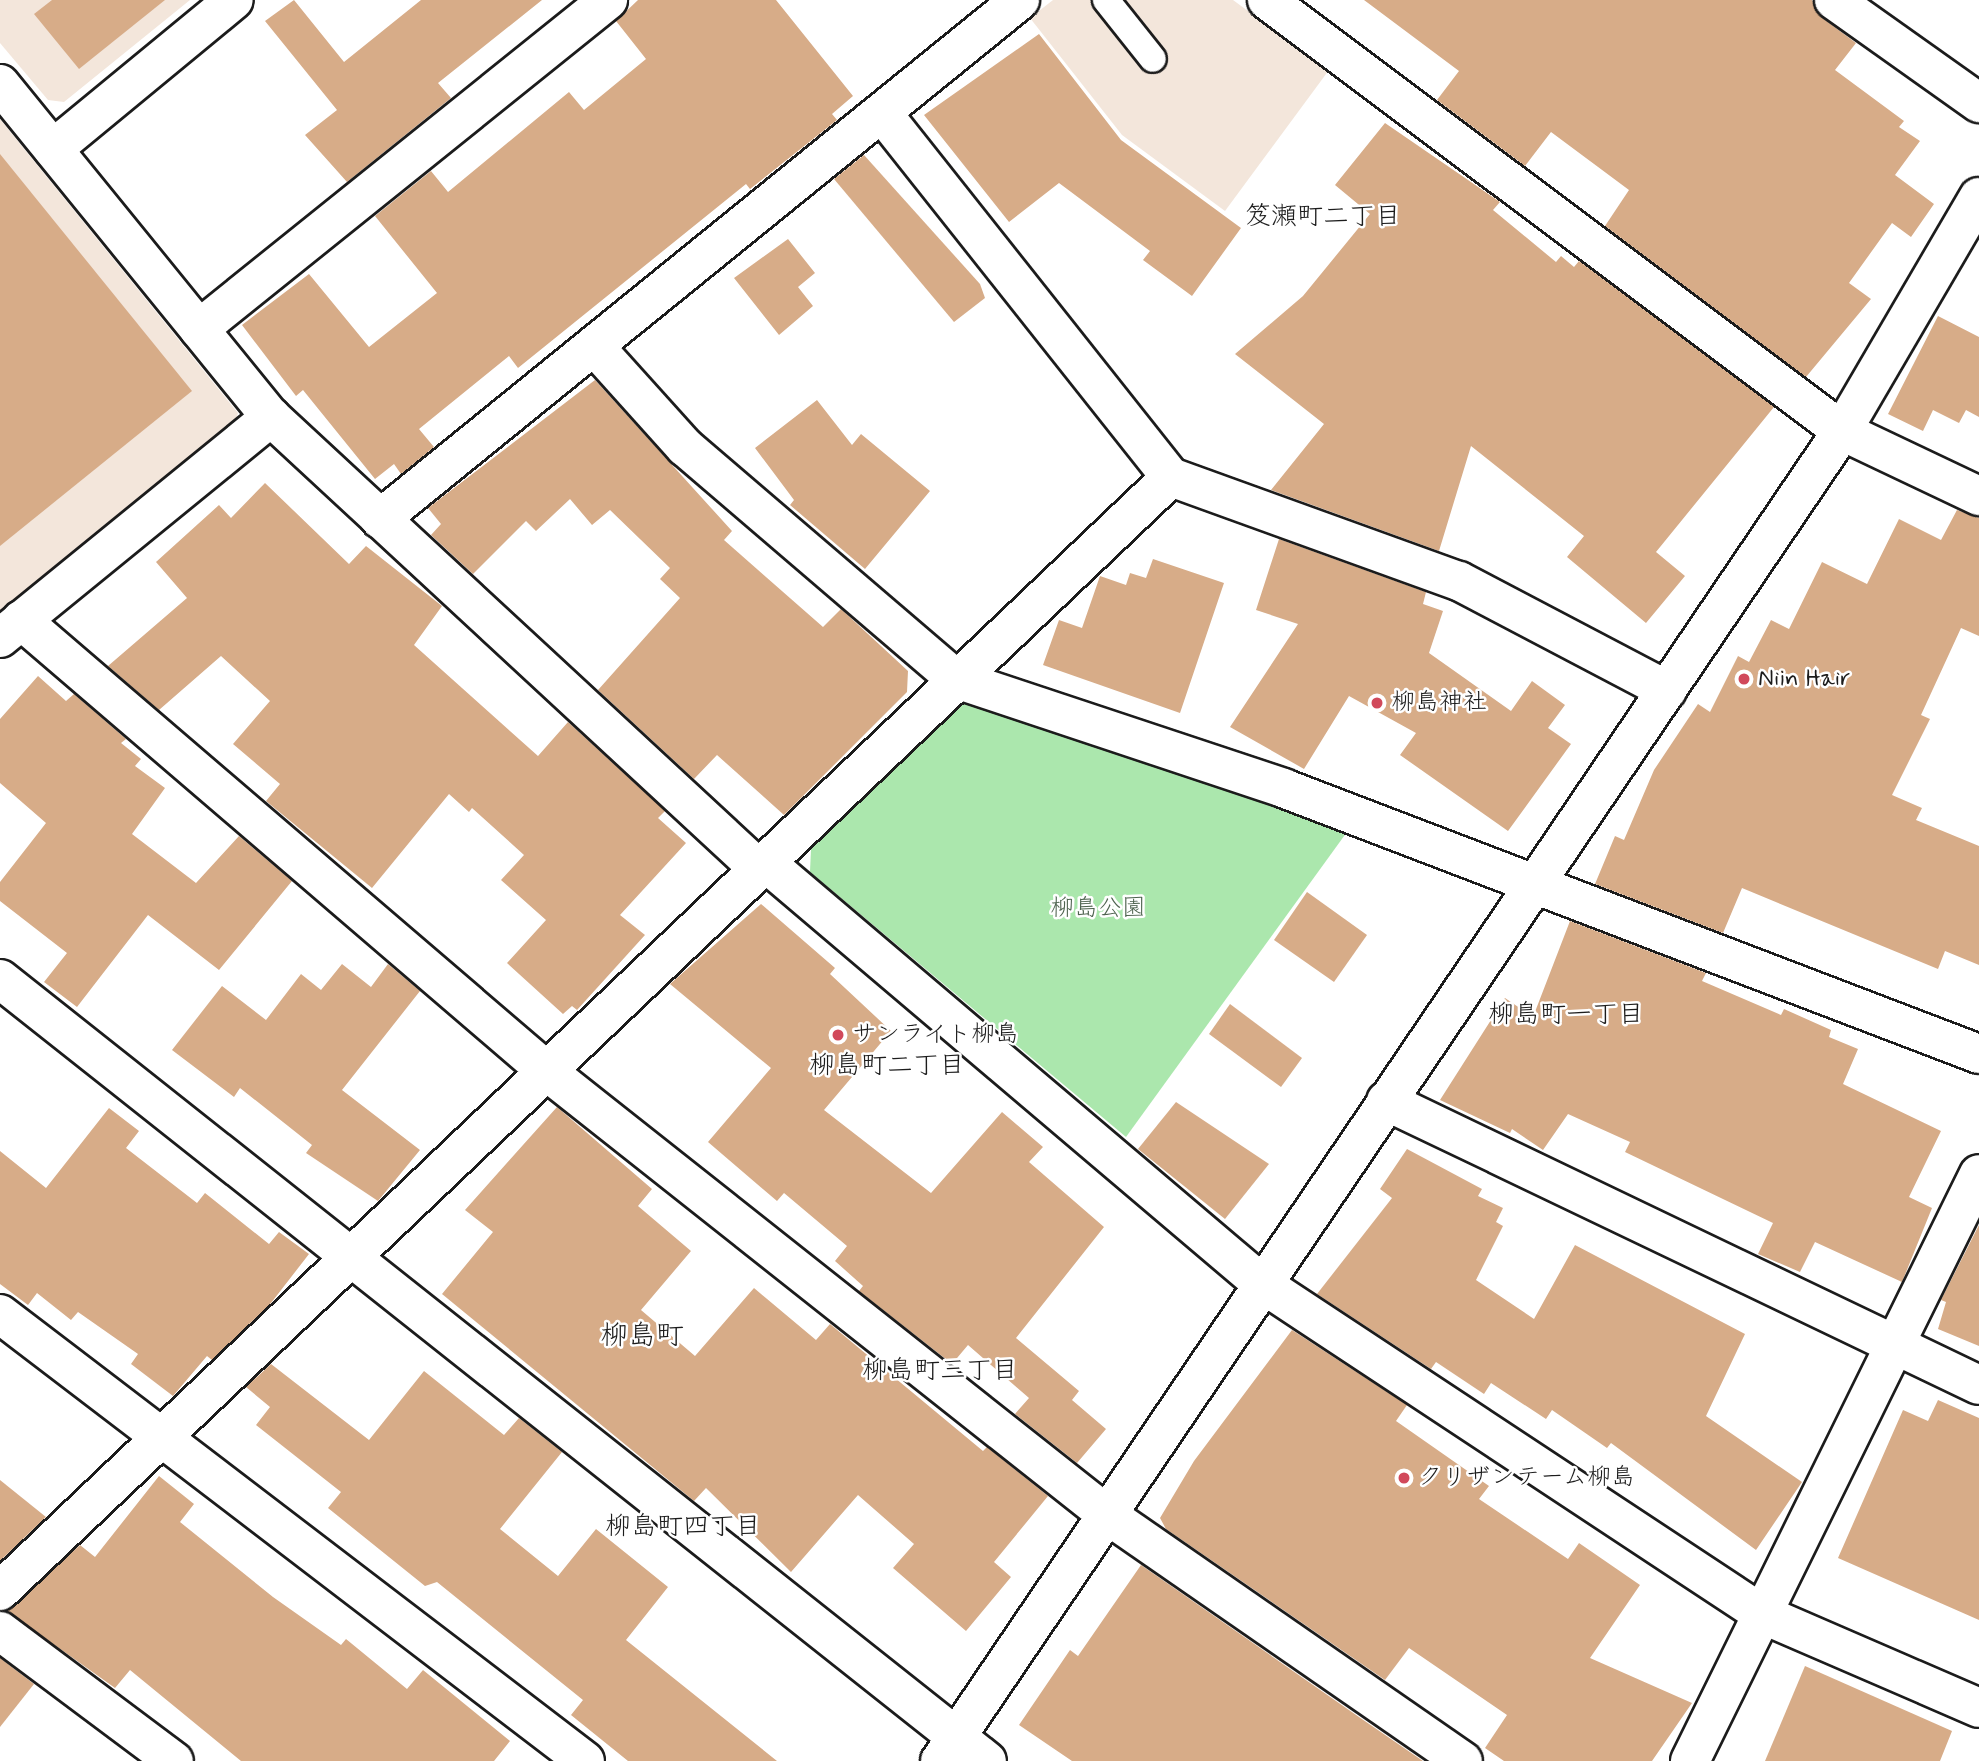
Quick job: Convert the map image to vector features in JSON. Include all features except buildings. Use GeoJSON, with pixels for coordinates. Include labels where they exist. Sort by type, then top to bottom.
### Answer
{"type":"FeatureCollection","features":[{"type":"Feature","properties":{"kind":"street"},"geometry":{"type":"LineString","coordinates":[[53,149],[234,0]]}},
{"type":"Feature","properties":{"kind":"street"},"geometry":{"type":"LineString","coordinates":[[199,329],[608,0]]}},
{"type":"Feature","properties":{"kind":"street"},"geometry":{"type":"LineString","coordinates":[[380,519],[1020,0]]}},
{"type":"Feature","properties":{"kind":"street"},"geometry":{"type":"LineString","coordinates":[[1267,0],[1842,432],[1979,496]]}},
{"type":"Feature","properties":{"kind":"street"},"geometry":{"type":"LineString","coordinates":[[1834,0],[1979,103]]}},
{"type":"Feature","properties":{"kind":"street"},"geometry":{"type":"LineString","coordinates":[[0,84],[271,417],[762,866],[1261,1283],[1762,1614],[1979,1708]]}},
{"type":"Feature","properties":{"kind":"street"},"geometry":{"type":"LineString","coordinates":[[881,113],[1171,477],[1460,582],[1667,690]]}},
{"type":"Feature","properties":{"kind":"street"},"geometry":{"type":"LineString","coordinates":[[947,1750],[1261,1283],[1842,432],[1979,197]]}},
{"type":"Feature","properties":{"kind":"street"},"geometry":{"type":"LineString","coordinates":[[594,346],[685,447],[956,679],[1283,788],[1979,1054]]}},
{"type":"Feature","properties":{"kind":"street"},"geometry":{"type":"LineString","coordinates":[[271,417],[11,629],[549,1073],[1106,1514],[1463,1761]]}},
{"type":"Feature","properties":{"kind":"street"},"geometry":{"type":"LineString","coordinates":[[0,1591],[549,1073],[956,679],[1171,477]]}},
{"type":"Feature","properties":{"kind":"street"},"geometry":{"type":"LineString","coordinates":[[0,979],[354,1257],[947,1750],[987,1761]]}},
{"type":"Feature","properties":{"kind":"street"},"geometry":{"type":"LineString","coordinates":[[1386,1101],[1891,1347],[1979,1385]]}},
{"type":"Feature","properties":{"kind":"street"},"geometry":{"type":"LineString","coordinates":[[1690,1761],[1891,1347],[1979,1174]]}},
{"type":"Feature","properties":{"kind":"street"},"geometry":{"type":"LineString","coordinates":[[0,1314],[584,1761]]}},
{"type":"Feature","properties":{"kind":"street"},"geometry":{"type":"LineString","coordinates":[[0,1631],[174,1761]]}},
{"type":"Feature","properties":{"kind":"lane"},"geometry":{"type":"LineString","coordinates":[[1106,0],[1153,59]]}},
{"type":"Feature","properties":{"kind":"shaded area"},"geometry":{"type":"Polygon","coordinates":[[[0,0],[190,0],[64,102],[48,100],[0,43],[0,0]]]}},
{"type":"Feature","properties":{"kind":"shaded area"},"geometry":{"type":"Polygon","coordinates":[[[1053,0],[1233,0],[1329,70],[1225,211],[1122,135],[1030,18],[1053,0]]]}},
{"type":"Feature","properties":{"kind":"shaded area"},"geometry":{"type":"Polygon","coordinates":[[[0,119],[238,413],[234,425],[0,614],[0,119]]]}},
{"type":"Feature","properties":{"kind":"green space","name":"柳島公園"},"geometry":{"type":"Polygon","coordinates":[[[963,699],[1347,832],[1126,1137],[810,872],[811,849],[963,699]]]}},
{"type":"Feature","properties":{"kind":"place","name":"Niin Hair"},"geometry":{"type":"Point","coordinates":[1744,679]}},
{"type":"Feature","properties":{"kind":"place","name":"柳島神社"},"geometry":{"type":"Point","coordinates":[1377,703]}},
{"type":"Feature","properties":{"kind":"place","name":"サンライト柳島"},"geometry":{"type":"Point","coordinates":[838,1035]}},
{"type":"Feature","properties":{"kind":"place","name":"クリザンテーム柳島"},"geometry":{"type":"Point","coordinates":[1404,1478]}},
{"type":"Feature","properties":{"kind":"district","name":"笈瀬町二丁目"},"geometry":{"type":"Point","coordinates":[1323,218]}},
{"type":"Feature","properties":{"kind":"district","name":"柳島町一丁目"},"geometry":{"type":"Point","coordinates":[1566,1016]}},
{"type":"Feature","properties":{"kind":"district","name":"柳島町二丁目"},"geometry":{"type":"Point","coordinates":[887,1067]}},
{"type":"Feature","properties":{"kind":"district","name":"柳島町"},"geometry":{"type":"Point","coordinates":[642,1337]}},
{"type":"Feature","properties":{"kind":"district","name":"柳島町三丁目"},"geometry":{"type":"Point","coordinates":[940,1372]}},
{"type":"Feature","properties":{"kind":"district","name":"柳島町四丁目"},"geometry":{"type":"Point","coordinates":[683,1528]}}]}
